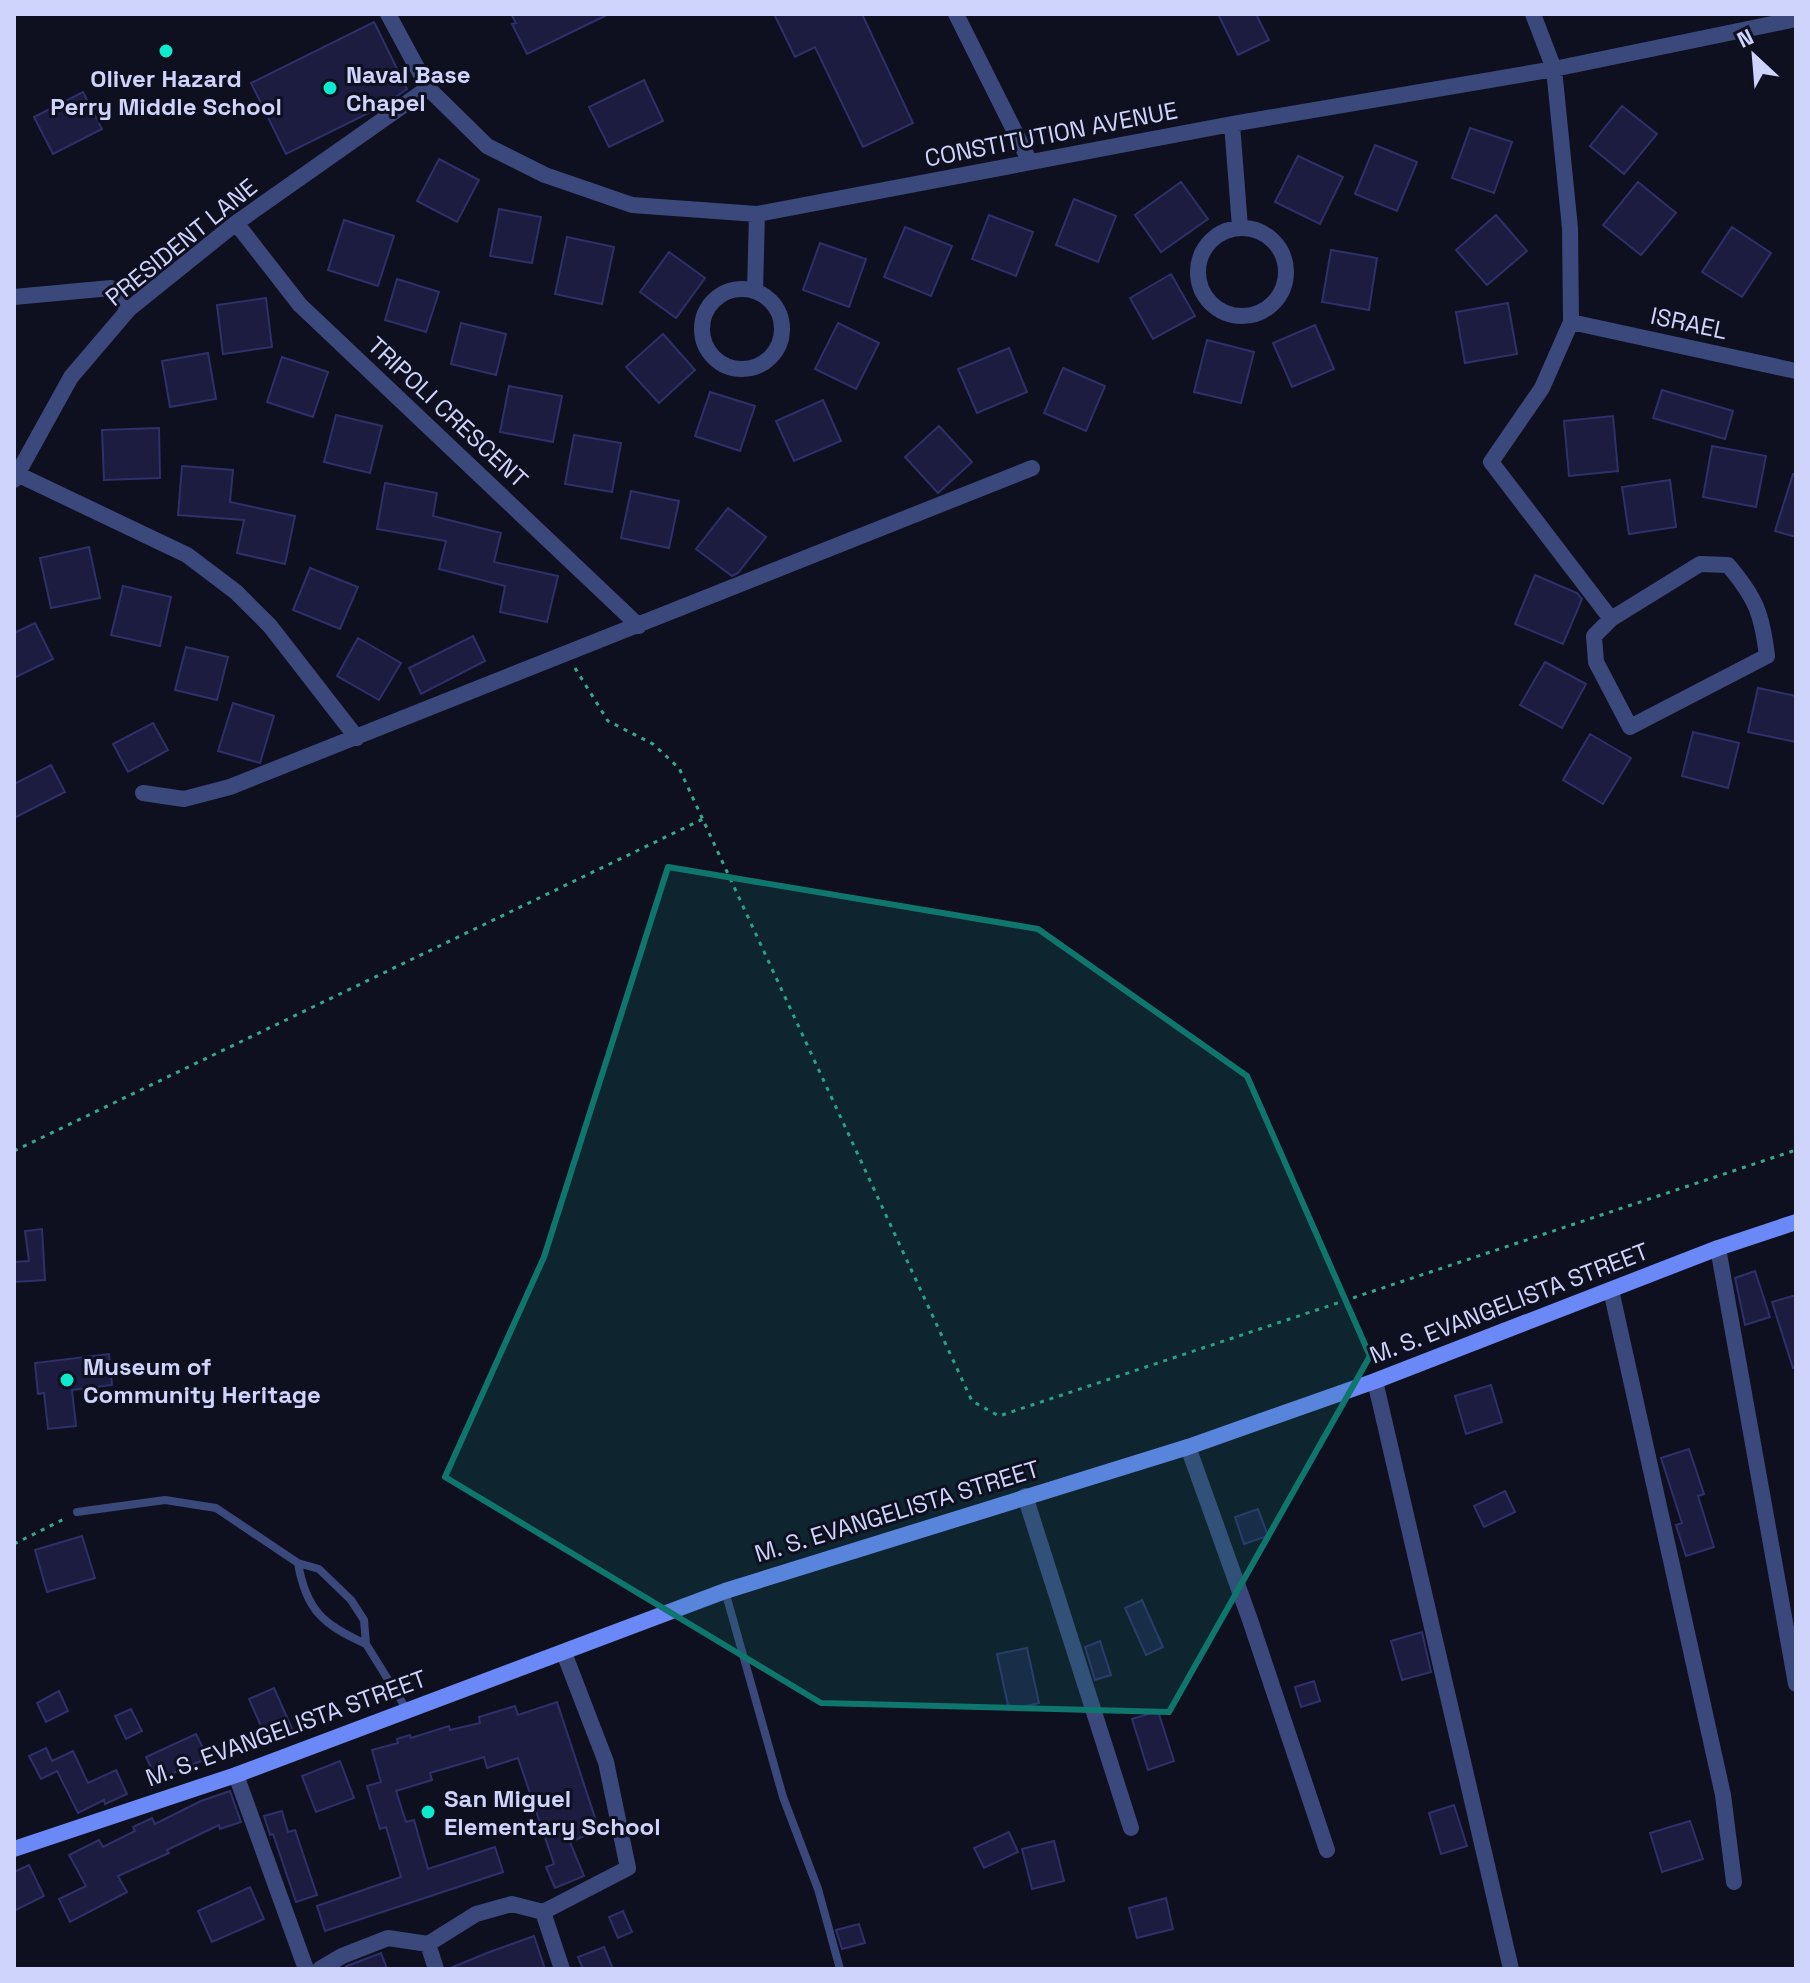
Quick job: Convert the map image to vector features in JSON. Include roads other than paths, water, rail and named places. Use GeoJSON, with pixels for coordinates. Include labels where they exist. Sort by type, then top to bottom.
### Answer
{"type":"FeatureCollection","features":[{"type":"Feature","properties":{"kind":"street","name":"CONSTITUTION AVENUE"},"geometry":{"type":"LineString","coordinates":[[388,14],[428,88],[487,146],[545,175],[632,205],[757,214],[1232,124],[1554,69],[1796,19]]}},
{"type":"Feature","properties":{"kind":"street"},"geometry":{"type":"LineString","coordinates":[[956,14],[1030,162]]}},
{"type":"Feature","properties":{"kind":"street"},"geometry":{"type":"LineString","coordinates":[[1533,14],[1554,69],[1570,228],[1571,322],[1542,388],[1491,462],[1611,619]]}},
{"type":"Feature","properties":{"kind":"street","name":"PRESIDENT LANE"},"geometry":{"type":"LineString","coordinates":[[16,477],[71,377],[129,309],[236,223],[428,88]]}},
{"type":"Feature","properties":{"kind":"street"},"geometry":{"type":"LineString","coordinates":[[1232,124],[1240,227]]}},
{"type":"Feature","properties":{"kind":"street"},"geometry":{"type":"LineString","coordinates":[[755,291],[757,214]]}},
{"type":"Feature","properties":{"kind":"street","name":"TRIPOLI CRESCENT"},"geometry":{"type":"LineString","coordinates":[[236,223],[300,305],[639,626]]}},
{"type":"Feature","properties":{"kind":"street"},"geometry":{"type":"LineString","coordinates":[[1240,227],[1270,236],[1285,258],[1287,273],[1276,301],[1264,311],[1243,316],[1228,314],[1214,306],[1203,292],[1198,269],[1208,244],[1216,236],[1240,227]]}},
{"type":"Feature","properties":{"kind":"street"},"geometry":{"type":"LineString","coordinates":[[14,297],[111,288],[129,309]]}},
{"type":"Feature","properties":{"kind":"street"},"geometry":{"type":"LineString","coordinates":[[735,289],[755,291],[767,297],[782,320],[778,348],[769,359],[757,366],[744,369],[729,367],[717,361],[708,350],[702,323],[707,310],[725,293],[735,289]]}},
{"type":"Feature","properties":{"kind":"street","name":"ISRAEL"},"geometry":{"type":"LineString","coordinates":[[1571,322],[1796,371]]}},
{"type":"Feature","properties":{"kind":"street"},"geometry":{"type":"LineString","coordinates":[[143,793],[184,799],[230,787],[1032,468]]}},
{"type":"Feature","properties":{"kind":"street"},"geometry":{"type":"LineString","coordinates":[[16,477],[187,555],[236,592],[270,626],[357,738]]}},
{"type":"Feature","properties":{"kind":"street"},"geometry":{"type":"LineString","coordinates":[[1700,564],[1728,565],[1749,590],[1763,621],[1767,656],[1630,727],[1596,662],[1594,636],[1611,619],[1700,564]]}},
{"type":"Feature","properties":{"kind":"street","name":"M. S. EVANGELISTA STREET"},"geometry":{"type":"LineString","coordinates":[[14,1849],[236,1775],[725,1591],[1188,1447],[1375,1381],[1718,1248],[1796,1222]]}},
{"type":"Feature","properties":{"kind":"street"},"geometry":{"type":"LineString","coordinates":[[1718,1248],[1796,1684]]}},
{"type":"Feature","properties":{"kind":"street"},"geometry":{"type":"LineString","coordinates":[[1611,1290],[1723,1795],[1734,1882]]}},
{"type":"Feature","properties":{"kind":"street"},"geometry":{"type":"LineString","coordinates":[[1375,1381],[1511,1969]]}},
{"type":"Feature","properties":{"kind":"street"},"geometry":{"type":"LineString","coordinates":[[1188,1447],[1327,1850]]}},
{"type":"Feature","properties":{"kind":"street"},"geometry":{"type":"LineString","coordinates":[[1025,1496],[1131,1828]]}},
{"type":"Feature","properties":{"kind":"street"},"geometry":{"type":"LineString","coordinates":[[320,1969],[342,1956],[388,1938],[428,1944],[476,1914],[512,1904],[543,1912],[628,1868],[606,1762],[564,1653]]}},
{"type":"Feature","properties":{"kind":"street"},"geometry":{"type":"LineString","coordinates":[[236,1775],[306,1969]]}},
{"type":"Feature","properties":{"kind":"street"},"geometry":{"type":"LineString","coordinates":[[543,1912],[562,1969]]}},
{"type":"Feature","properties":{"kind":"street"},"geometry":{"type":"LineString","coordinates":[[428,1944],[436,1969]]}},
{"type":"Feature","properties":{"kind":"lane"},"geometry":{"type":"LineString","coordinates":[[77,1512],[165,1500],[216,1508],[298,1563],[319,1569],[351,1600],[364,1620],[366,1644],[407,1710]]}},
{"type":"Feature","properties":{"kind":"lane"},"geometry":{"type":"LineString","coordinates":[[298,1563],[302,1588],[324,1621],[366,1644]]}},
{"type":"Feature","properties":{"kind":"lane"},"geometry":{"type":"LineString","coordinates":[[725,1591],[783,1797],[818,1889],[840,1969]]}},
{"type":"Feature","properties":{"kind":"place","name":"Oliver Hazard Perry Middle School"},"geometry":{"type":"Point","coordinates":[166,51]}},
{"type":"Feature","properties":{"kind":"place","name":"Naval Base Chapel"},"geometry":{"type":"Point","coordinates":[330,88]}},
{"type":"Feature","properties":{"kind":"place","name":"Museum of Community Heritage"},"geometry":{"type":"Point","coordinates":[67,1380]}},
{"type":"Feature","properties":{"kind":"place","name":"San Miguel Elementary School"},"geometry":{"type":"Point","coordinates":[428,1812]}}]}
